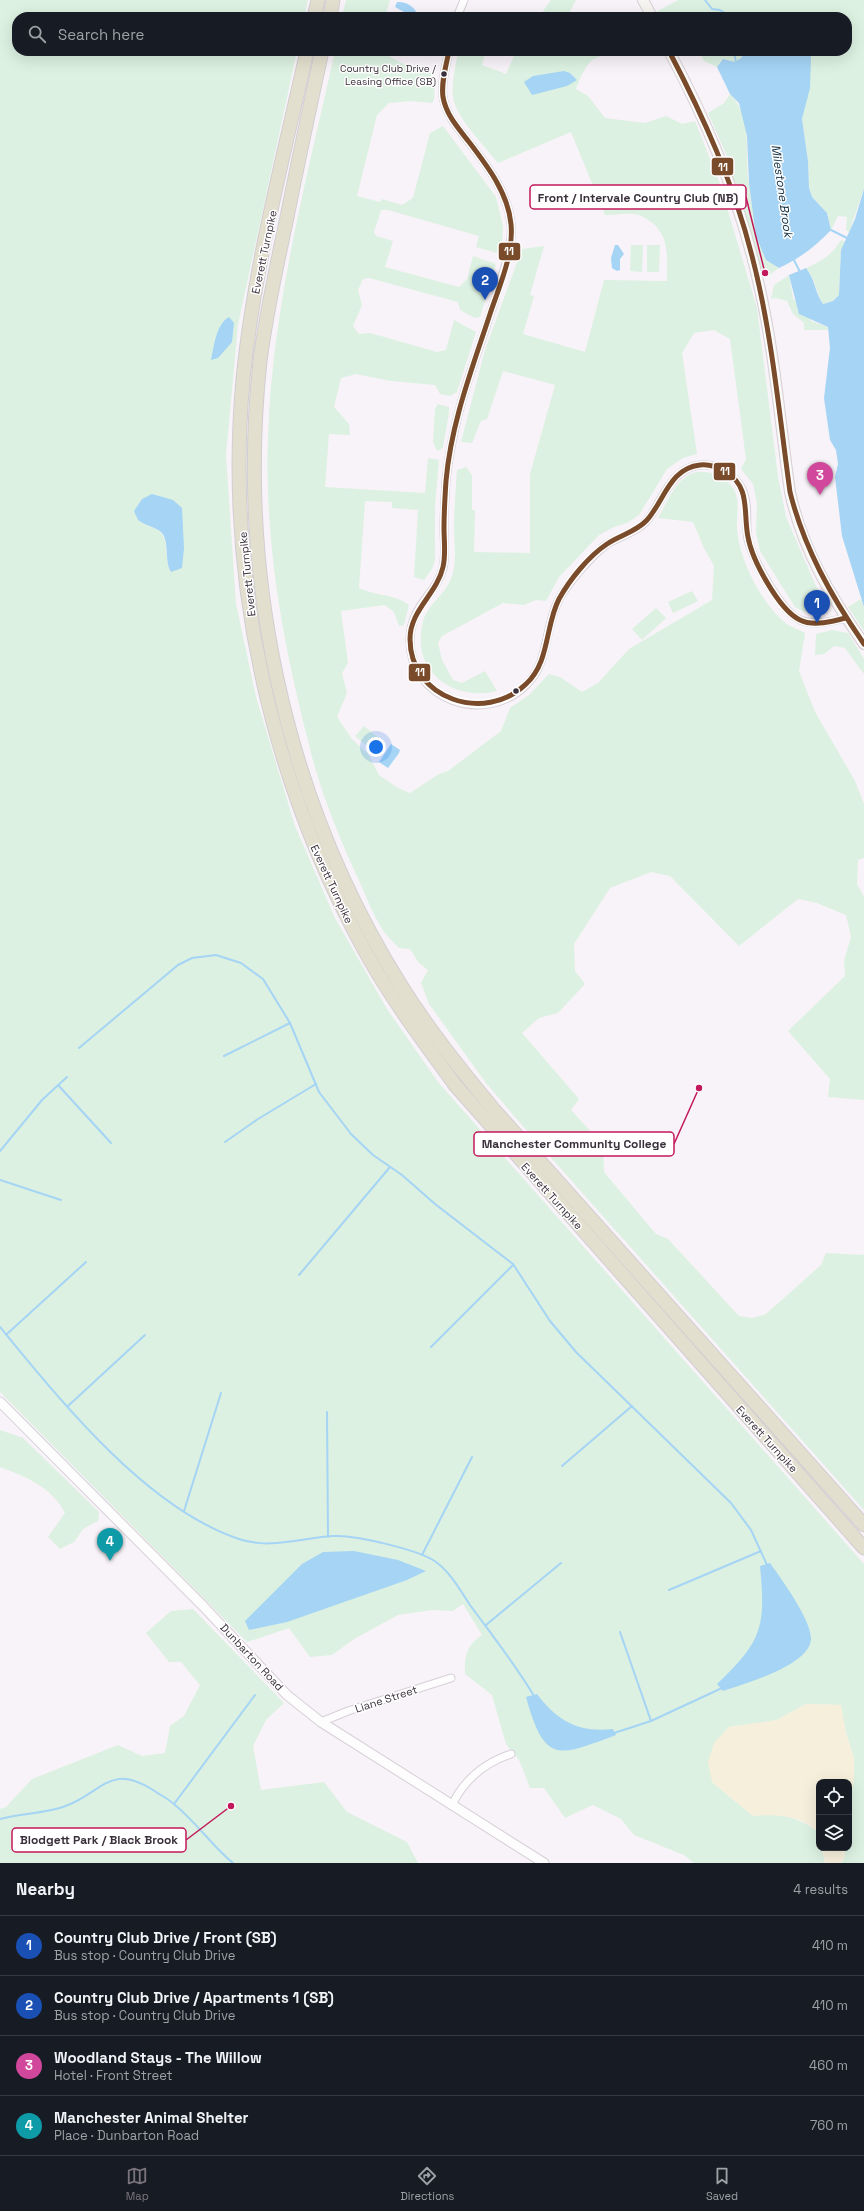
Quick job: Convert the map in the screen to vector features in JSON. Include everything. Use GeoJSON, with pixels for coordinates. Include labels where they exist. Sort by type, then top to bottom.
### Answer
{"type":"FeatureCollection","features":[{"type":"Feature","properties":{"kind":"highway"},"geometry":{"type":"LineString","coordinates":[[315,12],[318,0]]}},
{"type":"Feature","properties":{"kind":"highway"},"geometry":{"type":"LineString","coordinates":[[331,12],[333,0]]}},
{"type":"Feature","properties":{"kind":"highway","name":"Everett Turnpike"},"geometry":{"type":"LineString","coordinates":[[306,56],[255,292],[243,379],[239,467],[242,537],[255,642],[269,710],[300,810],[327,876],[367,954],[404,1014],[451,1079],[489,1125],[864,1548]]}},
{"type":"Feature","properties":{"kind":"highway","name":"Everett Turnpike"},"geometry":{"type":"LineString","coordinates":[[321,56],[266,324],[257,394],[254,457],[256,535],[264,605],[281,698],[309,793],[335,858],[368,928],[400,984],[444,1048],[495,1111],[864,1525]]}},
{"type":"Feature","properties":{"kind":"main road"},"geometry":{"type":"LineString","coordinates":[[643,0],[649,12]]}},
{"type":"Feature","properties":{"kind":"main road"},"geometry":{"type":"LineString","coordinates":[[672,56],[706,125],[723,165],[754,262],[764,310],[794,508],[812,558],[846,618],[864,644]]}},
{"type":"Feature","properties":{"kind":"street"},"geometry":{"type":"LineString","coordinates":[[459,12],[464,0]]}},
{"type":"Feature","properties":{"kind":"street"},"geometry":{"type":"LineString","coordinates":[[448,56],[443,83],[444,100],[447,110],[456,126],[502,190],[510,216],[511,232],[504,268],[457,418],[445,493],[444,564],[437,581],[416,610],[411,628],[412,656],[422,676],[432,688],[446,697],[471,706],[493,704],[511,696],[523,688],[539,668],[550,622],[564,591],[603,548],[632,533],[644,523],[678,474],[699,465],[712,466],[726,471],[732,475],[741,488],[746,504],[747,533],[751,549],[758,565],[787,610],[802,620],[811,623],[846,618]]}},
{"type":"Feature","properties":{"kind":"street","name":"Dunbarton Road"},"geometry":{"type":"LineString","coordinates":[[0,1402],[203,1606],[287,1695],[321,1722],[544,1863]]}},
{"type":"Feature","properties":{"kind":"street","name":"Liane Street"},"geometry":{"type":"LineString","coordinates":[[321,1722],[348,1711],[451,1678]]}},
{"type":"Feature","properties":{"kind":"street"},"geometry":{"type":"LineString","coordinates":[[452,1804],[468,1780],[496,1759],[511,1754]]}},
{"type":"Feature","properties":{"kind":"green space"},"geometry":{"type":"Polygon","coordinates":[[[0,0],[308,0],[305,12],[12,12],[12,56],[296,56],[238,325],[226,455],[236,604],[256,697],[295,826],[335,918],[387,1009],[438,1082],[864,1564],[864,1863],[841,1863],[844,1859],[845,1851],[852,1851],[852,1780],[854,1758],[846,1733],[840,1705],[806,1704],[777,1720],[729,1727],[712,1782],[753,1816],[772,1815],[788,1817],[803,1822],[816,1830],[816,1851],[823,1851],[825,1863],[694,1863],[684,1855],[634,1835],[621,1819],[593,1805],[565,1818],[544,1788],[530,1788],[519,1760],[506,1744],[492,1695],[465,1674],[466,1656],[473,1643],[482,1635],[463,1604],[453,1611],[432,1610],[398,1615],[354,1639],[332,1655],[310,1657],[289,1628],[247,1642],[0,1392],[0,0]],[[182,508],[138,520],[158,530],[163,536],[165,540],[171,572],[182,508]]]}},
{"type":"Feature","properties":{"kind":"green space"},"geometry":{"type":"Polygon","coordinates":[[[346,0],[390,0],[386,12],[343,12],[346,0]]]}},
{"type":"Feature","properties":{"kind":"green space"},"geometry":{"type":"Polygon","coordinates":[[[551,0],[576,0],[570,12],[543,12],[551,0]]]}},
{"type":"Feature","properties":{"kind":"green space"},"geometry":{"type":"Polygon","coordinates":[[[678,0],[864,0],[864,189],[849,232],[846,230],[847,217],[838,216],[831,230],[827,213],[812,197],[809,188],[808,161],[802,119],[811,56],[852,56],[852,12],[656,12],[678,0]]]}},
{"type":"Feature","properties":{"kind":"green space"},"geometry":{"type":"Polygon","coordinates":[[[334,56],[388,56],[409,67],[427,71],[435,77],[434,100],[432,103],[410,101],[389,103],[377,115],[357,196],[380,202],[382,199],[402,205],[413,198],[430,133],[443,126],[496,197],[503,226],[502,249],[497,253],[476,247],[479,236],[388,210],[381,210],[374,232],[376,236],[393,241],[385,267],[459,287],[467,279],[473,256],[496,264],[480,317],[475,318],[460,310],[458,302],[369,278],[363,279],[358,290],[362,305],[353,326],[359,334],[370,333],[437,352],[446,350],[454,320],[476,332],[457,392],[450,396],[440,394],[435,385],[391,381],[356,374],[341,378],[334,407],[349,424],[350,435],[329,434],[325,487],[425,493],[428,458],[439,460],[435,506],[435,560],[432,569],[424,580],[414,577],[418,510],[392,508],[392,502],[365,501],[359,588],[365,591],[398,599],[409,605],[404,625],[399,626],[394,612],[385,605],[341,611],[348,663],[342,673],[347,693],[337,717],[352,739],[368,754],[379,775],[398,788],[410,793],[439,774],[448,771],[501,731],[510,708],[529,695],[549,674],[560,677],[582,692],[598,683],[629,649],[712,600],[714,566],[704,548],[693,522],[658,518],[678,484],[685,477],[693,473],[703,472],[714,474],[729,483],[733,488],[738,503],[737,530],[739,542],[752,579],[767,602],[783,621],[805,633],[799,671],[815,712],[855,781],[864,804],[864,858],[858,860],[857,884],[864,897],[864,1100],[828,1097],[830,1079],[788,1031],[845,976],[844,961],[851,937],[846,915],[817,903],[798,899],[739,946],[670,876],[651,872],[610,888],[574,944],[575,971],[585,984],[558,1013],[539,1018],[522,1033],[579,1099],[571,1110],[603,1145],[604,1172],[656,1234],[668,1239],[739,1316],[753,1318],[766,1314],[821,1265],[826,1253],[864,1255],[864,1510],[486,1083],[429,1004],[421,983],[428,970],[419,963],[410,949],[399,948],[385,933],[378,922],[346,851],[325,799],[314,763],[291,669],[277,592],[269,515],[268,437],[276,340],[292,243],[334,56]]]}},
{"type":"Feature","properties":{"kind":"green space"},"geometry":{"type":"Polygon","coordinates":[[[457,56],[485,56],[482,65],[506,74],[514,56],[601,56],[590,63],[585,69],[576,89],[588,96],[605,118],[645,123],[666,116],[682,124],[695,121],[719,181],[757,308],[778,477],[786,517],[822,600],[819,610],[812,613],[804,612],[795,607],[760,551],[756,532],[757,503],[753,484],[741,469],[746,459],[730,339],[714,330],[694,333],[682,353],[697,454],[683,458],[667,469],[639,515],[627,523],[614,527],[599,535],[559,577],[546,601],[536,600],[524,605],[503,603],[442,636],[438,643],[442,660],[453,680],[462,683],[485,671],[497,691],[480,693],[465,692],[450,687],[438,679],[429,668],[423,655],[421,639],[423,622],[428,610],[446,589],[454,570],[454,513],[457,470],[466,467],[472,475],[472,510],[475,510],[474,552],[530,553],[530,474],[555,385],[503,371],[487,419],[481,421],[472,443],[461,442],[485,350],[522,249],[544,246],[530,295],[534,296],[523,334],[585,352],[604,280],[667,281],[667,252],[662,235],[657,227],[636,214],[605,215],[571,132],[498,163],[459,114],[453,97],[454,74],[457,56]]]}},
{"type":"Feature","properties":{"kind":"green space"},"geometry":{"type":"Polygon","coordinates":[[[702,56],[742,56],[735,62],[723,59],[717,67],[704,61],[702,56]]]}},
{"type":"Feature","properties":{"kind":"green space"},"geometry":{"type":"Polygon","coordinates":[[[730,94],[738,104],[745,125],[749,185],[766,260],[779,268],[767,277],[763,277],[726,154],[708,113],[724,103],[730,94]]]}},
{"type":"Feature","properties":{"kind":"green space"},"geometry":{"type":"Polygon","coordinates":[[[841,240],[845,242],[841,250],[839,295],[833,301],[823,304],[818,295],[812,277],[806,268],[826,257],[834,250],[841,240]]]}},
{"type":"Feature","properties":{"kind":"green space"},"geometry":{"type":"Polygon","coordinates":[[[631,245],[643,245],[642,272],[630,271],[631,245]]]}},
{"type":"Feature","properties":{"kind":"green space"},"geometry":{"type":"Polygon","coordinates":[[[647,245],[660,245],[659,272],[647,272],[647,245]]]}},
{"type":"Feature","properties":{"kind":"green space"},"geometry":{"type":"Polygon","coordinates":[[[789,275],[793,298],[811,321],[828,327],[829,330],[804,330],[804,323],[793,314],[787,301],[775,298],[771,299],[774,285],[789,275]]]}},
{"type":"Feature","properties":{"kind":"green space"},"geometry":{"type":"Polygon","coordinates":[[[438,404],[449,407],[449,410],[443,448],[437,451],[433,442],[435,409],[438,404]]]}},
{"type":"Feature","properties":{"kind":"green space"},"geometry":{"type":"Polygon","coordinates":[[[692,591],[698,601],[673,613],[668,602],[692,591]]]}},
{"type":"Feature","properties":{"kind":"green space"},"geometry":{"type":"Polygon","coordinates":[[[861,599],[864,607],[864,631],[848,607],[861,599]]]}},
{"type":"Feature","properties":{"kind":"green space"},"geometry":{"type":"Polygon","coordinates":[[[656,608],[666,618],[642,640],[632,629],[656,608]]]}},
{"type":"Feature","properties":{"kind":"green space"},"geometry":{"type":"Polygon","coordinates":[[[832,630],[848,633],[864,659],[864,674],[845,648],[834,646],[824,654],[815,655],[816,634],[832,630]]]}},
{"type":"Feature","properties":{"kind":"green space"},"geometry":{"type":"Polygon","coordinates":[[[364,726],[379,738],[371,749],[355,736],[364,726]]]}},
{"type":"Feature","properties":{"kind":"green space"},"geometry":{"type":"Polygon","coordinates":[[[0,1430],[23,1438],[99,1512],[98,1521],[83,1529],[74,1542],[60,1549],[48,1537],[65,1513],[53,1496],[29,1479],[0,1467],[0,1430]]]}},
{"type":"Feature","properties":{"kind":"green space"},"geometry":{"type":"Polygon","coordinates":[[[193,1609],[284,1703],[266,1720],[253,1746],[261,1790],[324,1782],[347,1812],[407,1842],[418,1863],[0,1863],[0,1809],[6,1807],[32,1779],[118,1745],[142,1756],[165,1753],[170,1726],[184,1716],[200,1685],[181,1662],[169,1662],[146,1633],[171,1611],[193,1609]]]}},
{"type":"Feature","properties":{"kind":"sand"},"geometry":{"type":"Polygon","coordinates":[[[806,1704],[841,1705],[846,1733],[854,1758],[852,1792],[852,1779],[816,1779],[816,1830],[805,1822],[797,1819],[771,1815],[753,1816],[712,1782],[708,1762],[714,1743],[729,1727],[777,1720],[806,1704]]]}},
{"type":"Feature","properties":{"kind":"sand"},"geometry":{"type":"Polygon","coordinates":[[[823,1851],[845,1851],[844,1859],[841,1863],[825,1863],[823,1851]]]}},
{"type":"Feature","properties":{"kind":"water"},"geometry":{"type":"Polygon","coordinates":[[[397,2],[404,2],[413,7],[416,12],[404,12],[395,7],[397,2]]]}},
{"type":"Feature","properties":{"kind":"water"},"geometry":{"type":"Polygon","coordinates":[[[742,56],[811,57],[810,88],[802,119],[808,161],[809,188],[812,197],[827,213],[831,230],[807,252],[779,268],[766,260],[756,236],[749,183],[747,136],[739,103],[730,94],[717,67],[723,59],[735,62],[742,56]]]}},
{"type":"Feature","properties":{"kind":"water"},"geometry":{"type":"Polygon","coordinates":[[[564,71],[570,73],[577,80],[567,86],[532,95],[524,82],[533,76],[564,71]]]}},
{"type":"Feature","properties":{"kind":"water"},"geometry":{"type":"Polygon","coordinates":[[[864,189],[864,607],[842,536],[835,477],[838,464],[836,450],[830,440],[824,398],[830,348],[828,327],[799,314],[789,275],[806,268],[812,277],[818,295],[823,304],[833,301],[839,295],[841,250],[855,219],[864,189]]]}},
{"type":"Feature","properties":{"kind":"water"},"geometry":{"type":"Polygon","coordinates":[[[615,245],[618,245],[624,254],[620,259],[620,270],[617,271],[612,268],[611,258],[615,245]]]}},
{"type":"Feature","properties":{"kind":"water"},"geometry":{"type":"Polygon","coordinates":[[[229,317],[234,323],[232,342],[218,358],[211,360],[218,330],[229,317]]]}},
{"type":"Feature","properties":{"kind":"water"},"geometry":{"type":"Polygon","coordinates":[[[152,494],[173,500],[182,508],[184,548],[182,568],[171,572],[164,536],[159,530],[138,520],[134,511],[142,499],[152,494]]]}},
{"type":"Feature","properties":{"kind":"water"},"geometry":{"type":"Polygon","coordinates":[[[391,744],[400,750],[388,768],[379,762],[391,744]]]}},
{"type":"Feature","properties":{"kind":"water"},"geometry":{"type":"Polygon","coordinates":[[[354,1551],[398,1560],[426,1571],[407,1580],[287,1622],[249,1630],[245,1621],[302,1564],[323,1552],[354,1551]]]}},
{"type":"Feature","properties":{"kind":"water"},"geometry":{"type":"Polygon","coordinates":[[[770,1563],[795,1599],[806,1620],[811,1638],[808,1648],[801,1657],[789,1665],[746,1684],[723,1691],[717,1684],[744,1656],[758,1632],[762,1604],[760,1566],[770,1563]]]}},
{"type":"Feature","properties":{"kind":"water"},"geometry":{"type":"Polygon","coordinates":[[[537,1694],[553,1711],[570,1723],[579,1727],[590,1729],[613,1729],[616,1735],[581,1748],[557,1750],[548,1745],[540,1735],[533,1719],[526,1697],[537,1694]]]}},
{"type":"Feature","properties":{"kind":"waterway","name":"Milestone Brook"},"geometry":{"type":"LineString","coordinates":[[705,0],[712,9],[723,12]]}},
{"type":"Feature","properties":{"kind":"waterway","name":"Milestone Brook"},"geometry":{"type":"LineString","coordinates":[[735,56],[736,63]]}},
{"type":"Feature","properties":{"kind":"waterway"},"geometry":{"type":"LineString","coordinates":[[831,230],[847,238]]}},
{"type":"Feature","properties":{"kind":"waterway","name":"Milestone Brook"},"geometry":{"type":"LineString","coordinates":[[794,260],[800,272]]}},
{"type":"Feature","properties":{"kind":"waterway"},"geometry":{"type":"LineString","coordinates":[[79,1048],[178,965],[192,958],[216,955],[241,963],[263,979],[290,1023],[319,1092],[351,1134],[373,1155],[402,1175],[435,1204],[513,1264],[550,1321],[576,1352],[731,1503],[751,1530],[767,1565]]}},
{"type":"Feature","properties":{"kind":"waterway"},"geometry":{"type":"LineString","coordinates":[[224,1056],[290,1023]]}},
{"type":"Feature","properties":{"kind":"waterway"},"geometry":{"type":"LineString","coordinates":[[0,1151],[42,1100],[67,1077]]}},
{"type":"Feature","properties":{"kind":"waterway"},"geometry":{"type":"LineString","coordinates":[[225,1142],[258,1119],[316,1084]]}},
{"type":"Feature","properties":{"kind":"waterway"},"geometry":{"type":"LineString","coordinates":[[58,1085],[111,1143]]}},
{"type":"Feature","properties":{"kind":"waterway"},"geometry":{"type":"LineString","coordinates":[[299,1275],[390,1167]]}},
{"type":"Feature","properties":{"kind":"waterway"},"geometry":{"type":"LineString","coordinates":[[0,1180],[61,1200]]}},
{"type":"Feature","properties":{"kind":"waterway"},"geometry":{"type":"LineString","coordinates":[[7,1334],[86,1262]]}},
{"type":"Feature","properties":{"kind":"waterway"},"geometry":{"type":"LineString","coordinates":[[431,1347],[513,1265]]}},
{"type":"Feature","properties":{"kind":"waterway"},"geometry":{"type":"LineString","coordinates":[[0,1327],[77,1418],[107,1449],[138,1478],[171,1503],[204,1524],[239,1539],[251,1542],[275,1543],[335,1536],[357,1538],[402,1548],[428,1557],[436,1562],[455,1582],[534,1696]]}},
{"type":"Feature","properties":{"kind":"waterway"},"geometry":{"type":"LineString","coordinates":[[68,1406],[145,1335]]}},
{"type":"Feature","properties":{"kind":"waterway"},"geometry":{"type":"LineString","coordinates":[[184,1511],[221,1393]]}},
{"type":"Feature","properties":{"kind":"waterway"},"geometry":{"type":"LineString","coordinates":[[562,1466],[632,1406]]}},
{"type":"Feature","properties":{"kind":"waterway"},"geometry":{"type":"LineString","coordinates":[[327,1412],[328,1537]]}},
{"type":"Feature","properties":{"kind":"waterway"},"geometry":{"type":"LineString","coordinates":[[422,1555],[472,1457]]}},
{"type":"Feature","properties":{"kind":"waterway"},"geometry":{"type":"LineString","coordinates":[[669,1590],[761,1551]]}},
{"type":"Feature","properties":{"kind":"waterway"},"geometry":{"type":"LineString","coordinates":[[486,1625],[561,1563]]}},
{"type":"Feature","properties":{"kind":"waterway"},"geometry":{"type":"LineString","coordinates":[[620,1632],[651,1721]]}},
{"type":"Feature","properties":{"kind":"waterway"},"geometry":{"type":"LineString","coordinates":[[614,1733],[651,1721],[722,1688]]}},
{"type":"Feature","properties":{"kind":"waterway"},"geometry":{"type":"LineString","coordinates":[[174,1804],[255,1695]]}},
{"type":"Feature","properties":{"kind":"waterway"},"geometry":{"type":"LineString","coordinates":[[0,1819],[63,1807],[106,1783],[126,1779],[138,1782],[173,1803],[233,1863]]}},
{"type":"Feature","properties":{"kind":"transit line","name":"11"},"geometry":{"type":"LineString","coordinates":[[448,56],[443,86],[443,97],[447,110],[453,121],[496,181],[506,202],[511,224],[511,235],[505,270],[469,376],[452,438],[446,481],[444,522],[445,553],[443,567],[440,577],[414,619],[411,629],[410,639],[413,660],[422,677],[436,690],[453,699],[471,703],[491,702],[509,696],[526,684],[534,675],[543,655],[551,621],[559,599],[574,576],[600,549],[643,524],[653,512],[669,486],[681,472],[690,467],[700,465],[710,465],[723,470],[734,478],[739,485],[743,493],[748,537],[755,558],[775,595],[792,615],[800,620],[811,623],[823,623],[846,618]]}},
{"type":"Feature","properties":{"kind":"transit line","name":"11"},"geometry":{"type":"LineString","coordinates":[[672,56],[705,125],[727,177],[745,229],[765,314],[790,492],[796,513],[820,571],[840,608],[864,644]]}},
{"type":"Feature","properties":{"kind":"place","name":"Country Club Drive / Leasing Office (SB)"},"geometry":{"type":"Point","coordinates":[444,74]}},
{"type":"Feature","properties":{"kind":"place","name":"Front / Intervale Country Club (NB)"},"geometry":{"type":"Point","coordinates":[765,273]}},
{"type":"Feature","properties":{"kind":"place","name":"Country Club Drive / Apartments 1 (SB)"},"geometry":{"type":"Point","coordinates":[485,300]}},
{"type":"Feature","properties":{"kind":"place","name":"Woodland Stays - The Willow"},"geometry":{"type":"Point","coordinates":[820,495]}},
{"type":"Feature","properties":{"kind":"place","name":"Country Club Drive / Front (SB)"},"geometry":{"type":"Point","coordinates":[817,623]}},
{"type":"Feature","properties":{"kind":"place","name":"Manchester Community College"},"geometry":{"type":"Point","coordinates":[699,1088]}},
{"type":"Feature","properties":{"kind":"place","name":"Manchester Animal Shelter"},"geometry":{"type":"Point","coordinates":[110,1561]}},
{"type":"Feature","properties":{"kind":"place","name":"Blodgett Park / Black Brook"},"geometry":{"type":"Point","coordinates":[231,1806]}}]}
